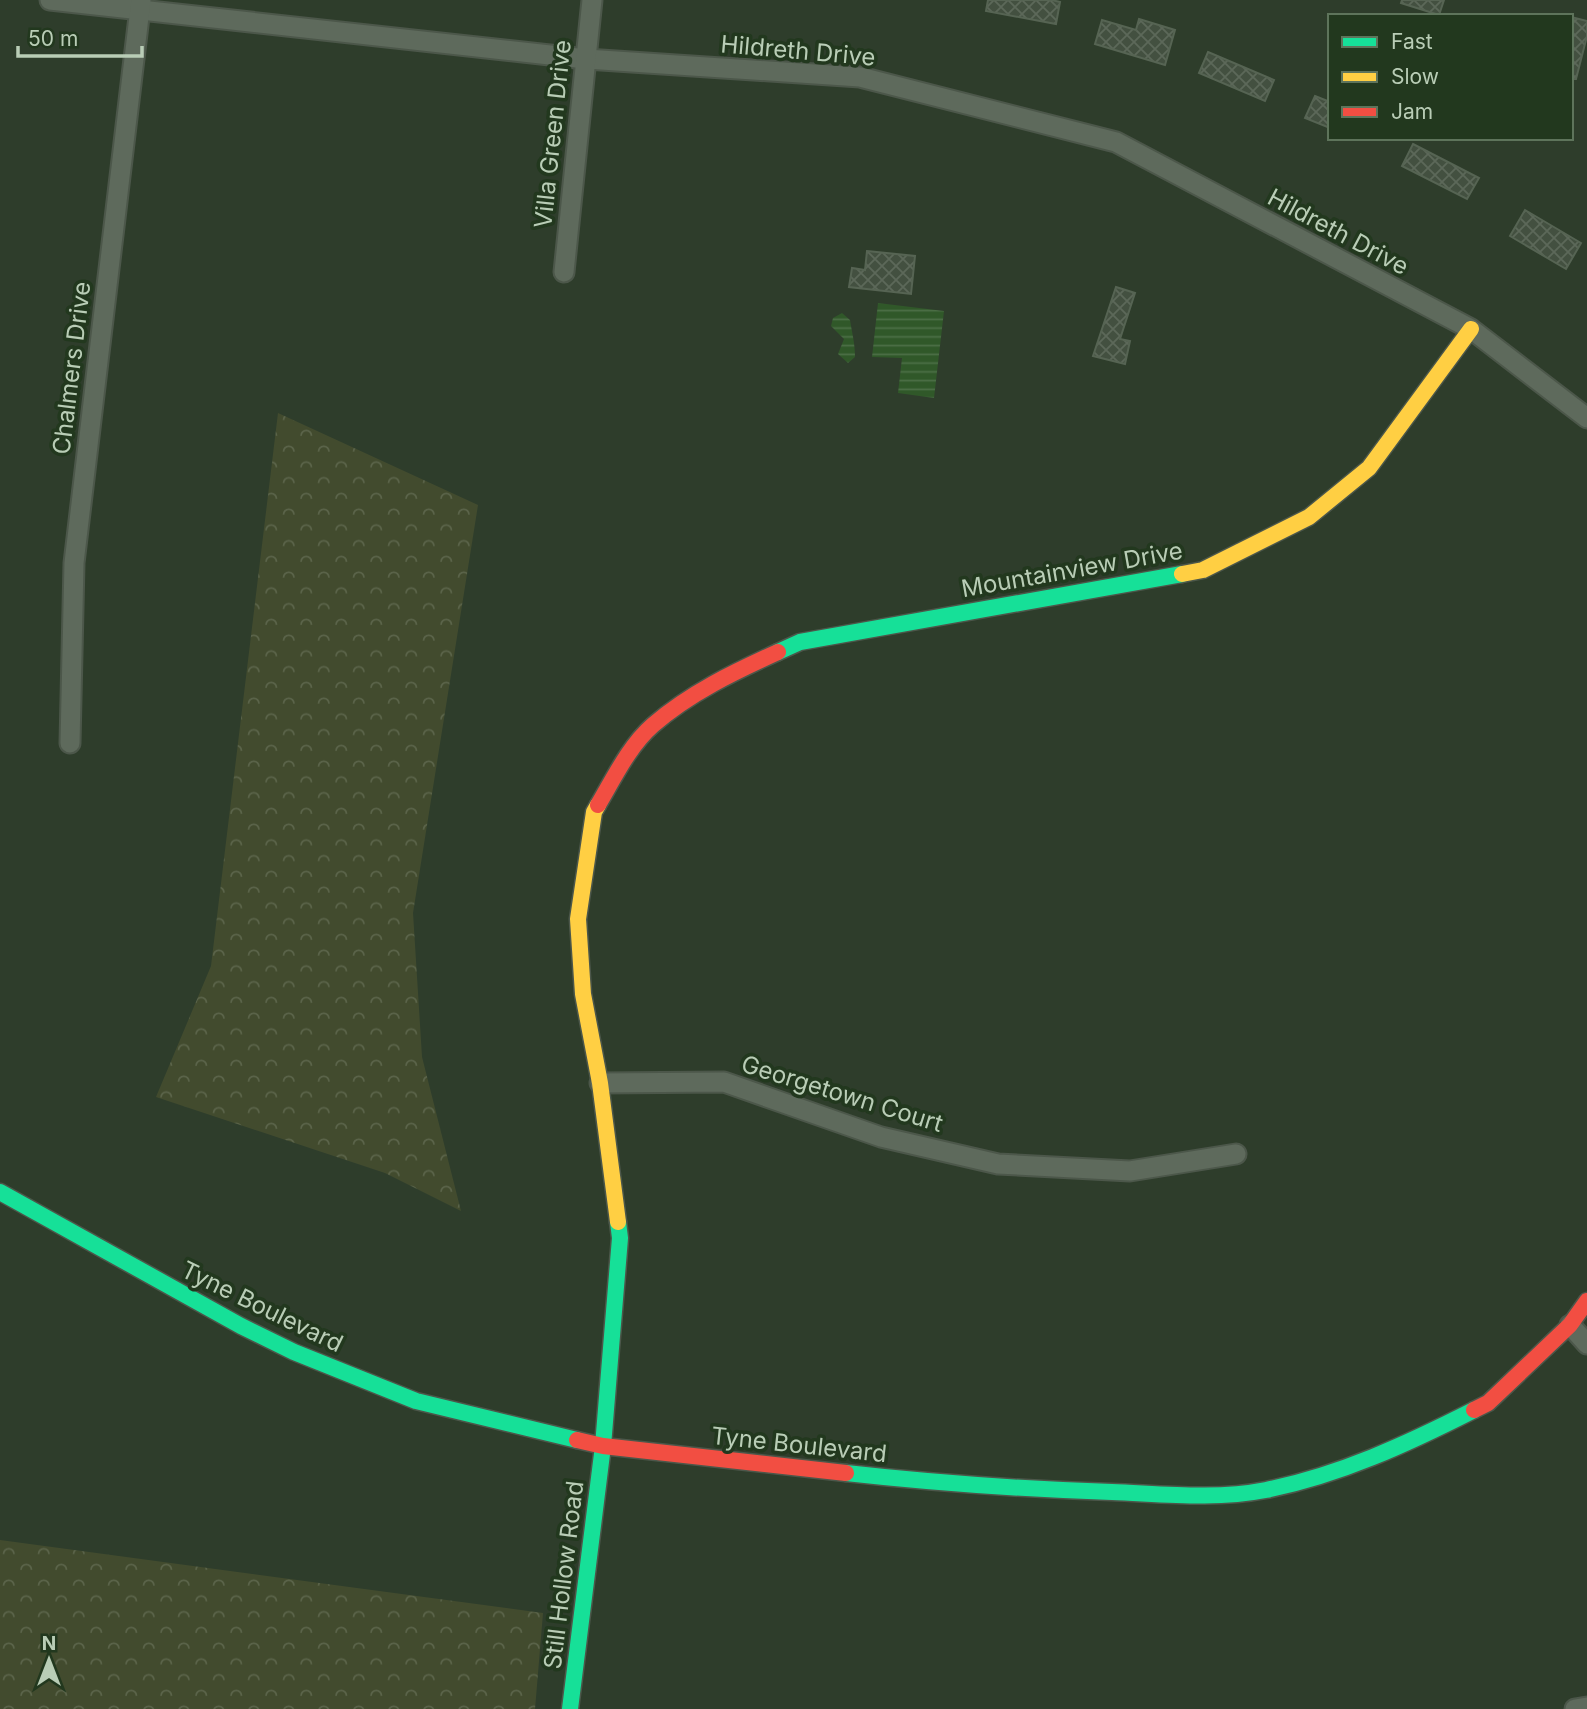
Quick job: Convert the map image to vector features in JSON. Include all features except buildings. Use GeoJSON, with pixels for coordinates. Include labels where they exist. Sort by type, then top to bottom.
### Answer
{"type":"FeatureCollection","features":[{"type":"Feature","properties":{"kind":"street","name":"Hildreth Drive"},"geometry":{"type":"LineString","coordinates":[[50,0],[140,4],[586,59],[860,77],[1116,142],[1471,329],[1587,418]]}},
{"type":"Feature","properties":{"kind":"street","name":"Villa Green Drive"},"geometry":{"type":"LineString","coordinates":[[564,272],[592,0]]}},
{"type":"Feature","properties":{"kind":"street","name":"Chalmers Drive"},"geometry":{"type":"LineString","coordinates":[[70,744],[74,563],[140,4]]}},
{"type":"Feature","properties":{"kind":"street","name":"Mountainview Drive"},"geometry":{"type":"LineString","coordinates":[[600,1083],[583,994],[578,919],[594,812],[623,762],[652,726],[721,678],[800,642],[1203,570],[1231,558],[1309,517],[1369,468],[1471,329]]}},
{"type":"Feature","properties":{"kind":"street","name":"Georgetown Court"},"geometry":{"type":"LineString","coordinates":[[600,1083],[724,1082],[881,1137],[998,1164],[1130,1171],[1236,1154]]}},
{"type":"Feature","properties":{"kind":"street"},"geometry":{"type":"LineString","coordinates":[[600,1083],[620,1238],[603,1447]]}},
{"type":"Feature","properties":{"kind":"street","name":"Tyne Boulevard"},"geometry":{"type":"LineString","coordinates":[[0,1192],[156,1280],[294,1352],[416,1401],[603,1447],[964,1486],[1198,1496],[1264,1490],[1397,1449],[1488,1403],[1570,1325],[1587,1301]]}},
{"type":"Feature","properties":{"kind":"street"},"geometry":{"type":"LineString","coordinates":[[1570,1325],[1587,1344]]}},
{"type":"Feature","properties":{"kind":"street","name":"Still Hollow Road"},"geometry":{"type":"LineString","coordinates":[[570,1709],[603,1447]]}},
{"type":"Feature","properties":{"kind":"street"},"geometry":{"type":"LineString","coordinates":[[1575,1709],[1587,1707]]}},
{"type":"Feature","properties":{"kind":"green space"},"geometry":{"type":"Polygon","coordinates":[[[278,413],[478,505],[413,913],[422,1057],[461,1211],[385,1173],[156,1097],[211,966],[278,413]]]}},
{"type":"Feature","properties":{"kind":"green space"},"geometry":{"type":"Polygon","coordinates":[[[0,1540],[543,1613],[535,1709],[0,1709],[0,1540]]]}},
{"type":"Feature","properties":{"kind":"shaded area"},"geometry":{"type":"Polygon","coordinates":[[[878,303],[944,311],[934,398],[898,393],[902,358],[872,357],[878,303]]]}},
{"type":"Feature","properties":{"kind":"shaded area"},"geometry":{"type":"Polygon","coordinates":[[[842,313],[850,320],[854,347],[855,357],[848,363],[838,354],[844,339],[831,326],[833,318],[842,313]]]}},
{"type":"Feature","properties":{"kind":"traffic: fast"},"geometry":{"type":"LineString","coordinates":[[778,652],[800,642],[1182,574]]}},
{"type":"Feature","properties":{"kind":"traffic: fast"},"geometry":{"type":"LineString","coordinates":[[0,1192],[241,1326],[294,1352],[416,1401],[577,1440]]}},
{"type":"Feature","properties":{"kind":"traffic: fast"},"geometry":{"type":"LineString","coordinates":[[570,1709],[603,1446],[620,1238],[618,1222]]}},
{"type":"Feature","properties":{"kind":"traffic: fast"},"geometry":{"type":"LineString","coordinates":[[846,1473],[1045,1489],[1189,1496],[1228,1495],[1293,1484],[1347,1467],[1424,1435],[1474,1410]]}},
{"type":"Feature","properties":{"kind":"traffic: slow"},"geometry":{"type":"LineString","coordinates":[[1182,574],[1203,570],[1309,517],[1369,468],[1471,329]]}},
{"type":"Feature","properties":{"kind":"traffic: slow"},"geometry":{"type":"LineString","coordinates":[[598,805],[594,812],[578,919],[583,994],[600,1083],[618,1222]]}},
{"type":"Feature","properties":{"kind":"traffic: jam"},"geometry":{"type":"LineString","coordinates":[[598,805],[629,752],[644,733],[667,713],[729,675],[778,652]]}},
{"type":"Feature","properties":{"kind":"traffic: jam"},"geometry":{"type":"LineString","coordinates":[[1474,1410],[1488,1403],[1570,1325],[1587,1301]]}},
{"type":"Feature","properties":{"kind":"traffic: jam"},"geometry":{"type":"LineString","coordinates":[[577,1440],[603,1446],[846,1473]]}}]}
